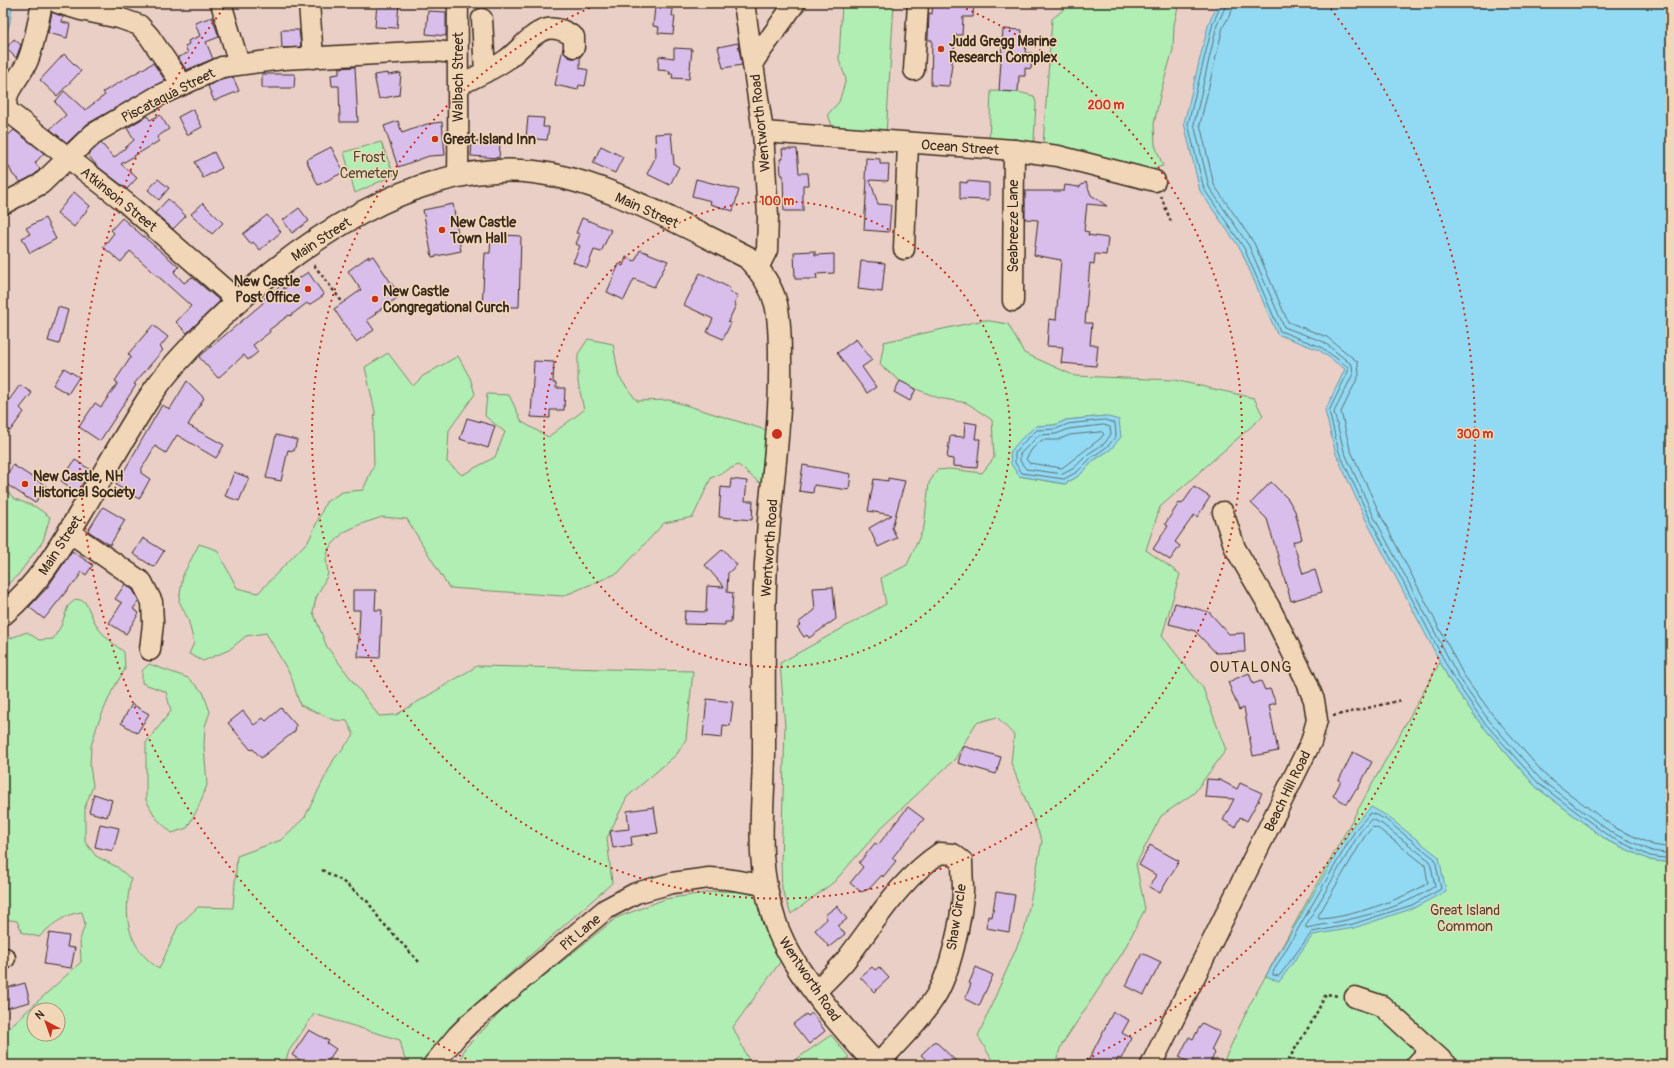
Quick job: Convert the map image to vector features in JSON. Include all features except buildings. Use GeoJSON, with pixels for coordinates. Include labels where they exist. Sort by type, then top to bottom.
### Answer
{"type":"FeatureCollection","features":[{"type":"Feature","properties":{"kind":"main road","name":"Main Street"},"geometry":{"type":"LineString","coordinates":[[3,614],[30,590],[69,532],[134,421],[156,389],[184,354],[238,301],[271,274],[333,230],[406,192],[424,185],[458,176],[496,172],[531,172],[582,183],[633,202],[718,242],[747,257],[758,268]]}},
{"type":"Feature","properties":{"kind":"main road","name":"Wentworth Road"},"geometry":{"type":"LineString","coordinates":[[758,268],[771,288],[776,304],[780,339],[780,375],[764,594],[764,757],[760,820],[764,885],[774,921],[782,938],[815,992],[848,1034],[877,1065]]}},
{"type":"Feature","properties":{"kind":"street","name":"Atkinson Street"},"geometry":{"type":"LineString","coordinates":[[42,3],[28,61],[6,97],[5,105],[8,111],[125,202],[238,301]]}},
{"type":"Feature","properties":{"kind":"street"},"geometry":{"type":"LineString","coordinates":[[58,3],[81,10],[119,18],[139,25],[149,36],[182,84]]}},
{"type":"Feature","properties":{"kind":"street"},"geometry":{"type":"LineString","coordinates":[[221,3],[239,64]]}},
{"type":"Feature","properties":{"kind":"street"},"geometry":{"type":"LineString","coordinates":[[309,3],[313,58]]}},
{"type":"Feature","properties":{"kind":"street","name":"Walbach Street"},"geometry":{"type":"LineString","coordinates":[[458,3],[458,176]]}},
{"type":"Feature","properties":{"kind":"street","name":"Wentworth Road"},"geometry":{"type":"LineString","coordinates":[[744,3],[763,132],[768,216],[767,250],[758,268]]}},
{"type":"Feature","properties":{"kind":"street"},"geometry":{"type":"LineString","coordinates":[[753,62],[796,3]]}},
{"type":"Feature","properties":{"kind":"street"},"geometry":{"type":"LineString","coordinates":[[914,70],[918,3]]}},
{"type":"Feature","properties":{"kind":"street"},"geometry":{"type":"LineString","coordinates":[[482,20],[485,72]]}},
{"type":"Feature","properties":{"kind":"street"},"geometry":{"type":"LineString","coordinates":[[459,85],[506,60],[521,45],[542,29],[565,31],[574,37],[574,47]]}},
{"type":"Feature","properties":{"kind":"street","name":"Piscataqua Street"},"geometry":{"type":"LineString","coordinates":[[3,204],[42,184],[93,134],[182,84],[222,67],[283,59],[433,51],[457,53]]}},
{"type":"Feature","properties":{"kind":"street","name":"Ocean Street"},"geometry":{"type":"LineString","coordinates":[[763,132],[1014,150],[1058,156],[1155,181]]}},
{"type":"Feature","properties":{"kind":"street"},"geometry":{"type":"LineString","coordinates":[[904,249],[908,143]]}},
{"type":"Feature","properties":{"kind":"street","name":"Seabreeze Lane"},"geometry":{"type":"LineString","coordinates":[[1013,301],[1014,150]]}},
{"type":"Feature","properties":{"kind":"street","name":"Beach Hill Road"},"geometry":{"type":"LineString","coordinates":[[1151,1065],[1311,742],[1317,720],[1314,700],[1305,678],[1269,606],[1235,548],[1224,512]]}},
{"type":"Feature","properties":{"kind":"street"},"geometry":{"type":"LineString","coordinates":[[69,532],[142,582],[152,602],[153,623],[150,650]]}},
{"type":"Feature","properties":{"kind":"street","name":"Shaw Circle"},"geometry":{"type":"LineString","coordinates":[[815,992],[844,962],[901,886],[913,874],[940,853],[953,854],[962,861],[963,892],[960,913],[954,945],[944,980],[936,996],[925,1011],[877,1065]]}},
{"type":"Feature","properties":{"kind":"street","name":"Pit Lane"},"geometry":{"type":"LineString","coordinates":[[433,1065],[470,1023],[612,906],[636,893],[672,883],[691,880],[727,879],[764,885]]}},
{"type":"Feature","properties":{"kind":"street"},"geometry":{"type":"LineString","coordinates":[[1355,997],[1382,1006],[1447,1065]]}},
{"type":"Feature","properties":{"kind":"street"},"geometry":{"type":"LineString","coordinates":[[1416,1065],[1430,1050]]}},
{"type":"Feature","properties":{"kind":"path"},"geometry":{"type":"LineString","coordinates":[[1155,181],[1171,222]]}},
{"type":"Feature","properties":{"kind":"path"},"geometry":{"type":"LineString","coordinates":[[311,261],[343,303]]}},
{"type":"Feature","properties":{"kind":"path"},"geometry":{"type":"LineString","coordinates":[[1317,720],[1402,700]]}},
{"type":"Feature","properties":{"kind":"path"},"geometry":{"type":"LineString","coordinates":[[322,870],[342,881],[363,897],[381,921],[407,951],[419,962]]}},
{"type":"Feature","properties":{"kind":"path"},"geometry":{"type":"LineString","coordinates":[[1285,1065],[1313,1020],[1326,994],[1355,997]]}},
{"type":"Feature","properties":{"kind":"green space"},"geometry":{"type":"Polygon","coordinates":[[[842,3],[894,3],[886,135],[833,129],[828,114],[839,102],[846,79],[839,60],[842,3]]]}},
{"type":"Feature","properties":{"kind":"green space"},"geometry":{"type":"Polygon","coordinates":[[[1063,3],[1179,3],[1174,25],[1173,50],[1161,91],[1154,124],[1155,145],[1163,166],[1152,169],[1043,145],[1052,19],[1063,10],[1063,3]]]}},
{"type":"Feature","properties":{"kind":"green space"},"geometry":{"type":"Polygon","coordinates":[[[991,91],[1018,92],[1034,96],[1036,103],[1034,140],[1031,144],[989,143],[991,91]]]}},
{"type":"Feature","properties":{"kind":"green space","name":"Frost Cemetery"},"geometry":{"type":"Polygon","coordinates":[[[381,142],[394,175],[355,193],[344,152],[381,142]]]}},
{"type":"Feature","properties":{"kind":"green space"},"geometry":{"type":"Polygon","coordinates":[[[984,320],[1008,324],[1024,353],[1075,376],[1174,380],[1254,398],[1263,416],[1160,507],[1146,550],[1180,574],[1162,636],[1203,688],[1226,750],[1194,793],[1161,816],[1136,864],[1145,909],[1123,952],[1061,1046],[1055,1065],[995,1065],[978,1036],[1025,928],[1042,841],[1011,763],[1014,735],[997,717],[976,723],[955,759],[883,826],[834,882],[791,914],[782,889],[781,863],[785,727],[780,663],[886,604],[881,578],[907,565],[924,527],[929,483],[937,470],[950,469],[982,473],[994,458],[992,420],[967,403],[939,398],[900,381],[880,365],[884,342],[984,320]],[[1105,416],[1066,420],[1055,425],[1036,426],[1019,476],[1065,484],[1080,475],[1093,461],[1111,449],[1105,416]]]}},
{"type":"Feature","properties":{"kind":"green space"},"geometry":{"type":"Polygon","coordinates":[[[588,339],[613,344],[619,377],[637,401],[669,400],[769,431],[765,487],[738,465],[711,478],[693,517],[664,523],[618,573],[563,596],[449,588],[407,519],[382,517],[344,532],[329,548],[326,559],[328,574],[316,598],[313,612],[327,647],[379,716],[396,715],[477,666],[693,671],[686,739],[677,754],[627,797],[607,838],[612,883],[464,1014],[420,1065],[406,1065],[400,1040],[314,1014],[289,1051],[284,1065],[3,1065],[3,1033],[26,1012],[26,1042],[66,1042],[66,1002],[37,1002],[81,962],[80,940],[85,924],[82,912],[76,913],[64,917],[39,937],[23,933],[17,921],[3,919],[3,645],[8,639],[27,632],[39,640],[53,639],[61,626],[68,606],[76,599],[84,601],[99,630],[124,652],[125,669],[112,691],[98,723],[91,746],[90,766],[93,786],[85,807],[85,842],[96,856],[117,867],[131,879],[127,906],[130,929],[140,950],[148,960],[159,969],[178,926],[198,907],[233,908],[237,856],[281,840],[305,817],[334,759],[354,735],[347,721],[334,720],[300,705],[291,676],[266,633],[246,636],[229,650],[203,661],[189,654],[194,643],[188,619],[179,601],[183,575],[199,544],[217,550],[237,588],[258,593],[309,540],[326,502],[342,492],[363,490],[374,465],[373,429],[375,412],[365,367],[388,353],[413,386],[423,376],[458,356],[470,378],[475,394],[449,430],[447,462],[462,475],[495,457],[505,432],[485,416],[487,394],[509,395],[522,422],[548,437],[584,410],[578,382],[578,354],[588,339]]]}},
{"type":"Feature","properties":{"kind":"green space"},"geometry":{"type":"Polygon","coordinates":[[[3,488],[15,499],[36,507],[50,517],[43,541],[18,575],[3,588],[3,488]]]}},
{"type":"Feature","properties":{"kind":"green space","name":"Great Island Common"},"geometry":{"type":"Polygon","coordinates":[[[1440,662],[1450,681],[1480,723],[1536,787],[1608,841],[1650,860],[1671,863],[1671,1065],[1222,1065],[1249,1006],[1440,662]]]}},
{"type":"Feature","properties":{"kind":"green space"},"geometry":{"type":"Polygon","coordinates":[[[149,664],[188,678],[203,692],[210,712],[205,726],[204,746],[207,785],[198,808],[187,828],[172,833],[156,818],[146,800],[146,743],[171,711],[166,692],[142,683],[142,671],[149,664]]]}},
{"type":"Feature","properties":{"kind":"green space"},"geometry":{"type":"Polygon","coordinates":[[[718,891],[756,892],[781,961],[733,1027],[751,1065],[460,1065],[464,1049],[508,1005],[616,918],[665,899],[718,891]]]}},
{"type":"Feature","properties":{"kind":"green space"},"geometry":{"type":"Polygon","coordinates":[[[831,1035],[849,1057],[840,1065],[788,1065],[831,1035]]]}},
{"type":"Feature","properties":{"kind":"water"},"geometry":{"type":"Polygon","coordinates":[[[3,3],[12,3],[10,22],[3,43],[3,3]]]}},
{"type":"Feature","properties":{"kind":"water"},"geometry":{"type":"Polygon","coordinates":[[[1219,3],[1671,3],[1671,863],[1650,860],[1608,841],[1536,787],[1480,723],[1450,681],[1366,520],[1336,454],[1325,411],[1345,369],[1319,350],[1277,334],[1241,250],[1200,191],[1184,123],[1209,22],[1219,3]]]}},
{"type":"Feature","properties":{"kind":"water"},"geometry":{"type":"Polygon","coordinates":[[[1105,416],[1119,420],[1121,437],[1111,449],[1093,461],[1080,475],[1065,484],[1019,476],[1011,464],[1010,452],[1021,439],[1036,426],[1055,425],[1066,420],[1105,416]]]}},
{"type":"Feature","properties":{"kind":"water"},"geometry":{"type":"Polygon","coordinates":[[[1371,807],[1387,816],[1439,857],[1446,891],[1414,908],[1354,928],[1313,935],[1279,982],[1266,976],[1352,827],[1371,807]]]}},
{"type":"Feature","properties":{"kind":"place","name":"Judd Gregg Marine Research Complex"},"geometry":{"type":"Point","coordinates":[941,49]}},
{"type":"Feature","properties":{"kind":"place","name":"Great Island Inn"},"geometry":{"type":"Point","coordinates":[435,139]}},
{"type":"Feature","properties":{"kind":"place","name":"New Castle Town Hall"},"geometry":{"type":"Point","coordinates":[442,230]}},
{"type":"Feature","properties":{"kind":"place","name":"New Castle Post Office"},"geometry":{"type":"Point","coordinates":[308,289]}},
{"type":"Feature","properties":{"kind":"place","name":"New Castle Congregational Curch"},"geometry":{"type":"Point","coordinates":[375,299]}},
{"type":"Feature","properties":{"kind":"place","name":"New Castle, NH Historical Society"},"geometry":{"type":"Point","coordinates":[25,484]}},
{"type":"Feature","properties":{"kind":"district","name":"OUTALONG"},"geometry":{"type":"Point","coordinates":[1251,667]}}]}
